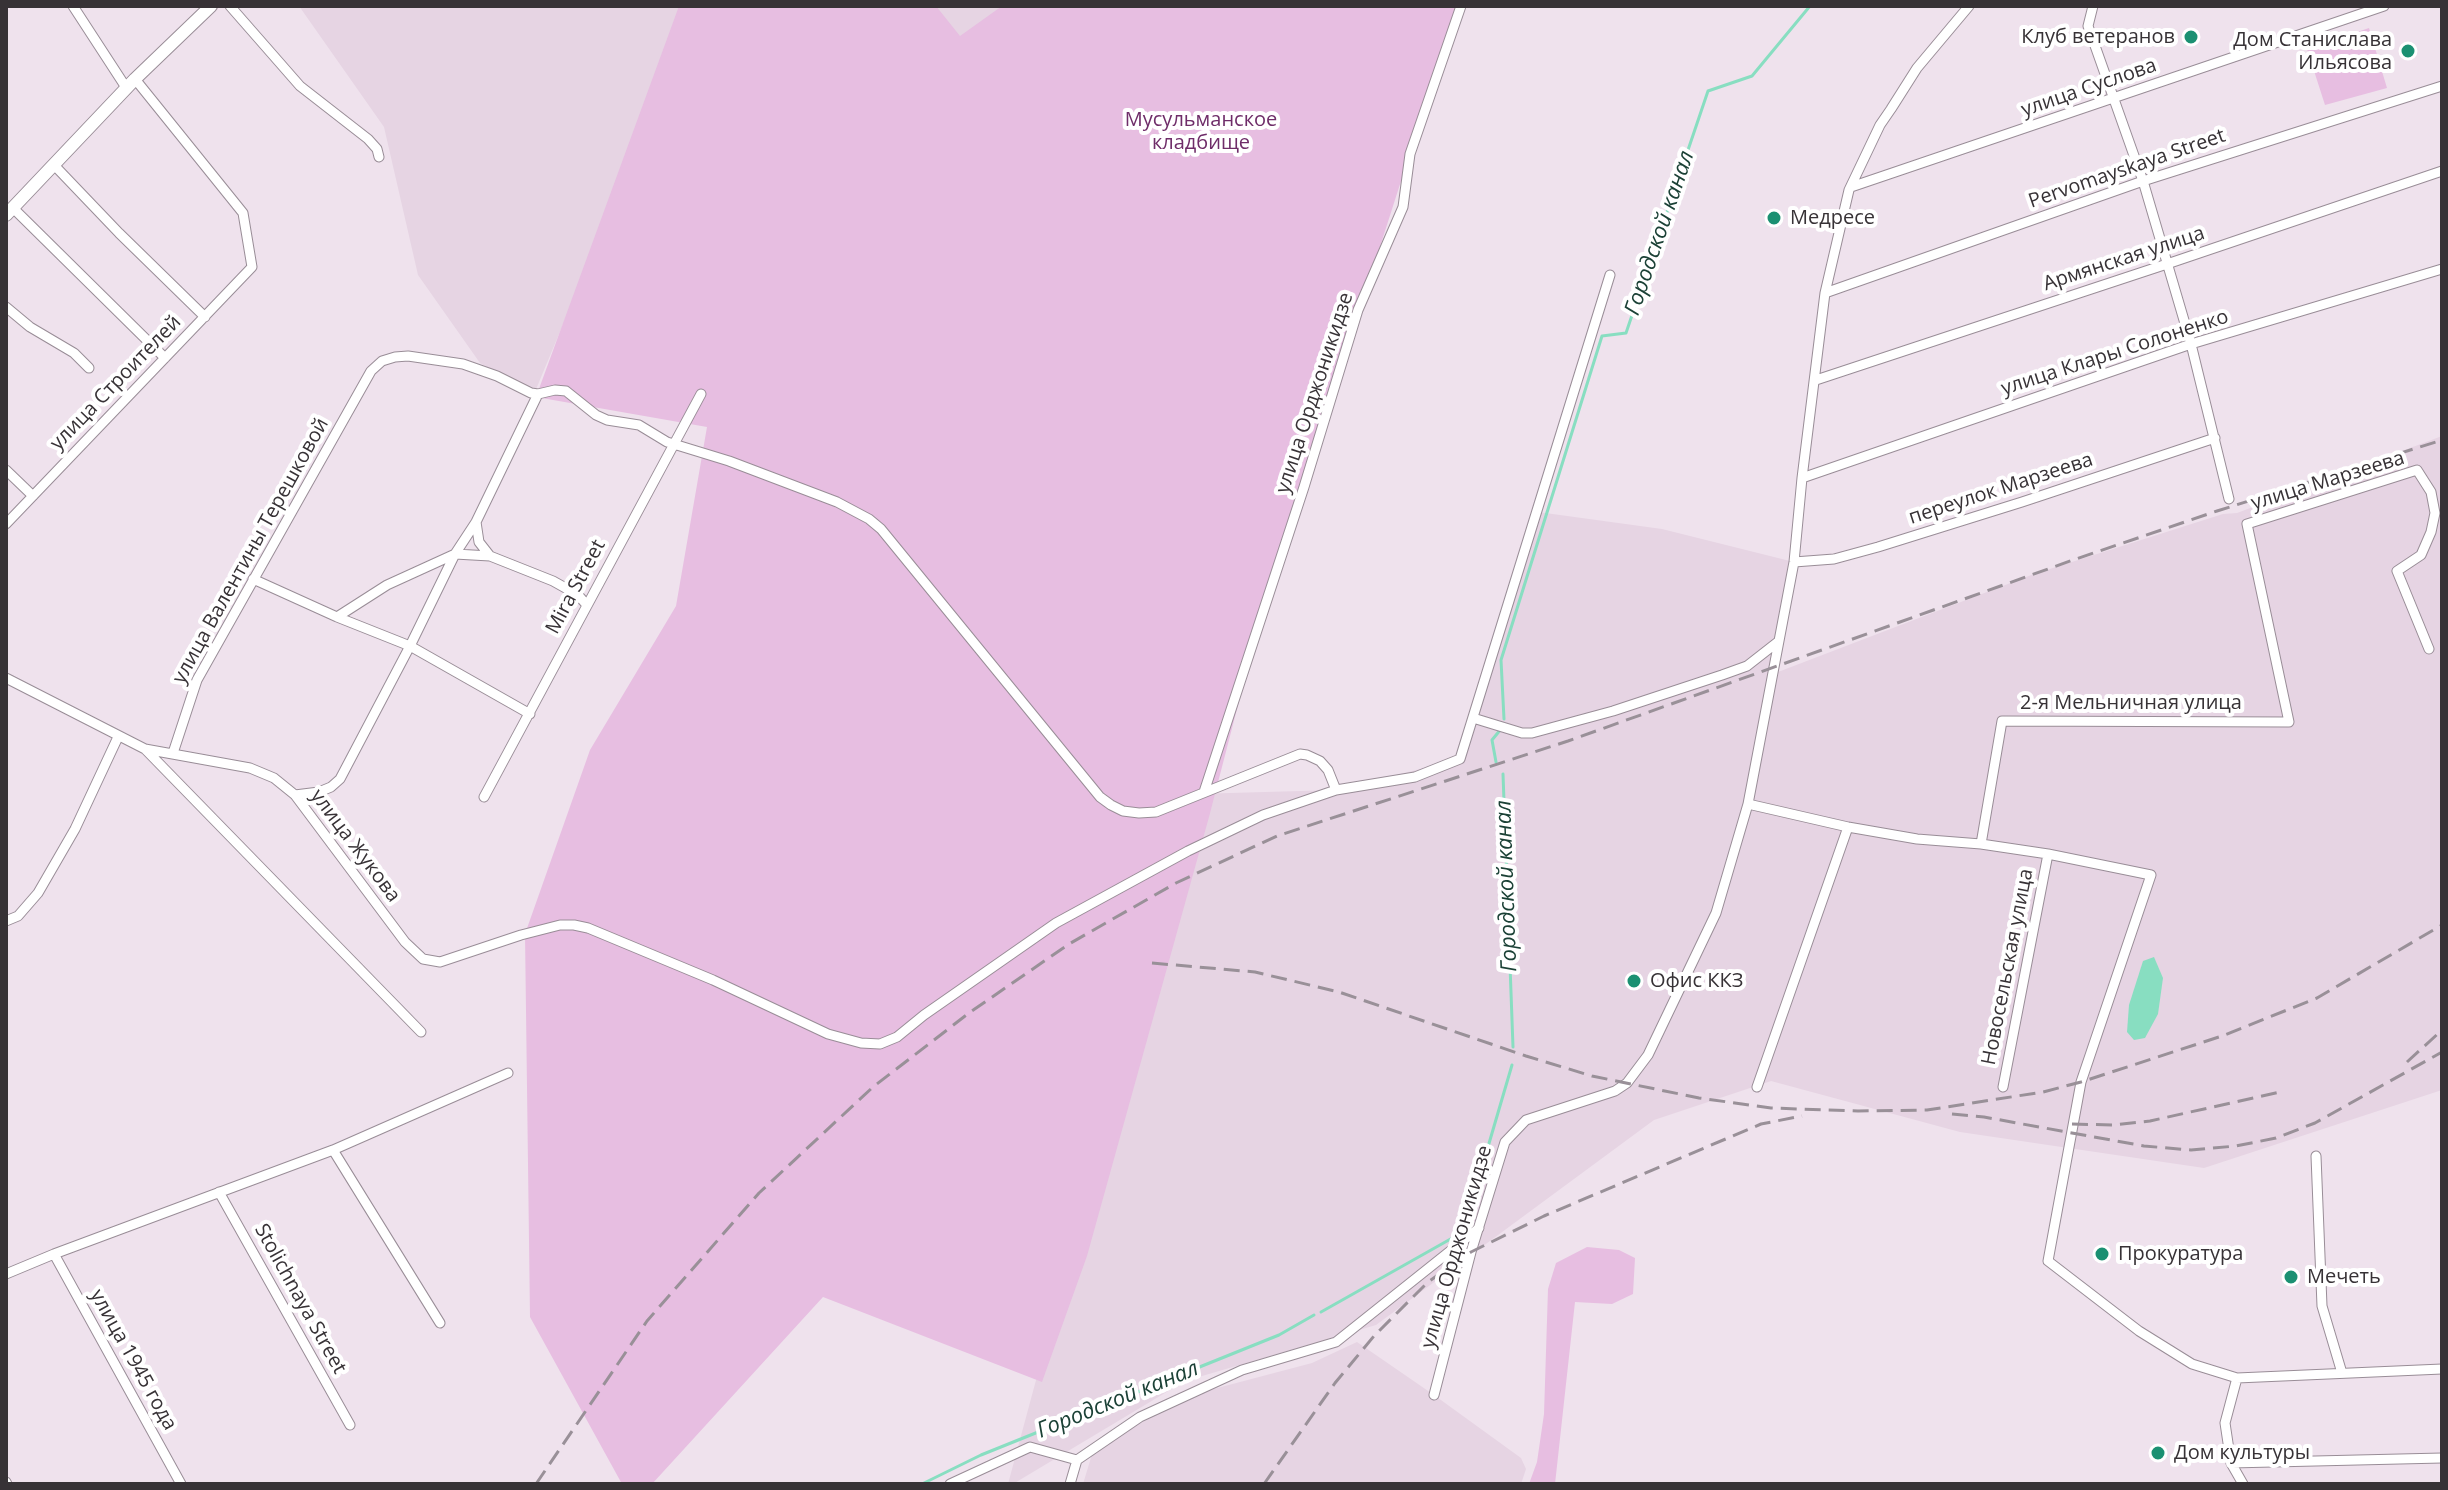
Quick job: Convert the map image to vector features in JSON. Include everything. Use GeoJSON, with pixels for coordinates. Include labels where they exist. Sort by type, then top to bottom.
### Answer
{"type":"FeatureCollection","features":[{"type":"Feature","properties":{"kind":"street"},"geometry":{"type":"LineString","coordinates":[[73,6],[131,84]]}},
{"type":"Feature","properties":{"kind":"street"},"geometry":{"type":"LineString","coordinates":[[165,358],[10,212],[131,84],[211,6]]}},
{"type":"Feature","properties":{"kind":"street"},"geometry":{"type":"LineString","coordinates":[[230,6],[300,86],[368,139],[377,149],[379,157]]}},
{"type":"Feature","properties":{"kind":"street","name":"улица Орджоникидзе"},"geometry":{"type":"LineString","coordinates":[[1204,792],[1304,487],[1358,310],[1403,207],[1410,154],[1461,6]]}},
{"type":"Feature","properties":{"kind":"street","name":"улица Орджоникидзе"},"geometry":{"type":"LineString","coordinates":[[1434,1395],[1505,1142],[1526,1120],[1615,1091],[1627,1083],[1648,1055],[1716,913],[1748,804],[1794,562],[1825,293],[1851,187],[1880,125],[1917,68],[1969,6]]}},
{"type":"Feature","properties":{"kind":"street","name":"улица Марзеева"},"geometry":{"type":"LineString","coordinates":[[2093,6],[2088,26],[2143,181],[2191,344],[2229,499]]}},
{"type":"Feature","properties":{"kind":"street","name":"улица Суслова"},"geometry":{"type":"LineString","coordinates":[[1851,187],[2384,6]]}},
{"type":"Feature","properties":{"kind":"street","name":"улица Строителей"},"geometry":{"type":"LineString","coordinates":[[6,524],[252,267],[239,208],[131,84]]}},
{"type":"Feature","properties":{"kind":"street","name":"Pervomayskaya Street"},"geometry":{"type":"LineString","coordinates":[[1825,293],[2143,181],[2442,86]]}},
{"type":"Feature","properties":{"kind":"street"},"geometry":{"type":"LineString","coordinates":[[54,165],[205,317]]}},
{"type":"Feature","properties":{"kind":"street","name":"Армянская улица"},"geometry":{"type":"LineString","coordinates":[[1816,380],[2442,171]]}},
{"type":"Feature","properties":{"kind":"street","name":"улица Клары Солоненко"},"geometry":{"type":"LineString","coordinates":[[1802,478],[2191,344],[2442,269]]}},
{"type":"Feature","properties":{"kind":"street"},"geometry":{"type":"LineString","coordinates":[[295,795],[319,792],[340,779],[455,554],[476,522],[538,394],[555,390],[566,391],[607,420],[639,425],[674,444],[729,461],[856,510],[881,529],[1100,797],[1123,811],[1156,812],[1300,754],[1320,761],[1328,770],[1336,790],[1415,777],[1460,759],[1610,275]]}},
{"type":"Feature","properties":{"kind":"street"},"geometry":{"type":"LineString","coordinates":[[6,307],[40,334],[74,353],[89,368]]}},
{"type":"Feature","properties":{"kind":"street","name":"улица Валентины Терешковой"},"geometry":{"type":"LineString","coordinates":[[173,753],[197,680],[371,371],[382,361],[408,356],[463,364],[538,394]]}},
{"type":"Feature","properties":{"kind":"street","name":"Mira Street"},"geometry":{"type":"LineString","coordinates":[[484,797],[701,394]]}},
{"type":"Feature","properties":{"kind":"street","name":"переулок Марзеева"},"geometry":{"type":"LineString","coordinates":[[1794,562],[1834,559],[1878,547],[2215,438]]}},
{"type":"Feature","properties":{"kind":"street"},"geometry":{"type":"LineString","coordinates":[[6,470],[33,496]]}},
{"type":"Feature","properties":{"kind":"street","name":"улица Марзеева"},"geometry":{"type":"LineString","coordinates":[[2289,722],[2247,524],[2417,470],[2431,492],[2435,513],[2421,555],[2397,571],[2429,649]]}},
{"type":"Feature","properties":{"kind":"street"},"geometry":{"type":"LineString","coordinates":[[476,522],[479,542],[490,556]]}},
{"type":"Feature","properties":{"kind":"street"},"geometry":{"type":"LineString","coordinates":[[337,617],[387,585],[455,554],[490,556],[553,581],[578,595],[586,604]]}},
{"type":"Feature","properties":{"kind":"street"},"geometry":{"type":"LineString","coordinates":[[253,579],[410,646],[530,714]]}},
{"type":"Feature","properties":{"kind":"street"},"geometry":{"type":"LineString","coordinates":[[1473,718],[1522,733],[1532,733],[1613,711],[1747,666],[1779,641]]}},
{"type":"Feature","properties":{"kind":"street","name":"улица Жукова"},"geometry":{"type":"LineString","coordinates":[[6,678],[145,749],[250,768],[274,778],[295,795],[405,942],[423,959],[440,962],[521,935],[560,925],[574,925],[713,980],[828,1034],[861,1043],[880,1044],[897,1037],[1056,923],[1188,851],[1263,815],[1336,790]]}},
{"type":"Feature","properties":{"kind":"street","name":"2-я Мельничная улица"},"geometry":{"type":"LineString","coordinates":[[1981,844],[2002,721],[2289,722]]}},
{"type":"Feature","properties":{"kind":"street"},"geometry":{"type":"LineString","coordinates":[[6,921],[18,916],[38,893],[75,829],[118,737]]}},
{"type":"Feature","properties":{"kind":"street","name":"улица Жукова"},"geometry":{"type":"LineString","coordinates":[[145,749],[421,1032]]}},
{"type":"Feature","properties":{"kind":"street","name":"Новосельская улица"},"geometry":{"type":"LineString","coordinates":[[1748,804],[1848,827],[1917,839],[2048,854],[2151,875],[2081,1082],[2048,1261],[2139,1331],[2192,1364],[2237,1378]]}},
{"type":"Feature","properties":{"kind":"street"},"geometry":{"type":"LineString","coordinates":[[1757,1087],[1848,827]]}},
{"type":"Feature","properties":{"kind":"street","name":"Новосельская улица"},"geometry":{"type":"LineString","coordinates":[[2003,1087],[2048,854]]}},
{"type":"Feature","properties":{"kind":"street"},"geometry":{"type":"LineString","coordinates":[[6,1274],[333,1150],[508,1073]]}},
{"type":"Feature","properties":{"kind":"street"},"geometry":{"type":"LineString","coordinates":[[333,1150],[440,1323]]}},
{"type":"Feature","properties":{"kind":"street"},"geometry":{"type":"LineString","coordinates":[[2316,1156],[2322,1306],[2342,1373]]}},
{"type":"Feature","properties":{"kind":"street","name":"Stolichnaya Street"},"geometry":{"type":"LineString","coordinates":[[219,1192],[350,1425]]}},
{"type":"Feature","properties":{"kind":"street"},"geometry":{"type":"LineString","coordinates":[[1070,1484],[1077,1460],[1140,1417],[1242,1370],[1336,1342],[1479,1228]]}},
{"type":"Feature","properties":{"kind":"street","name":"улица 1945 года"},"geometry":{"type":"LineString","coordinates":[[54,1254],[181,1484]]}},
{"type":"Feature","properties":{"kind":"street"},"geometry":{"type":"LineString","coordinates":[[2243,1484],[2231,1463],[2225,1423],[2237,1378],[2442,1369]]}},
{"type":"Feature","properties":{"kind":"street"},"geometry":{"type":"LineString","coordinates":[[950,1484],[1030,1447],[1077,1460]]}},
{"type":"Feature","properties":{"kind":"street"},"geometry":{"type":"LineString","coordinates":[[2231,1463],[2442,1458]]}},
{"type":"Feature","properties":{"kind":"shaded area"},"geometry":{"type":"Polygon","coordinates":[[[299,6],[696,6],[534,394],[480,363],[418,275],[384,127],[299,6]]]}},
{"type":"Feature","properties":{"kind":"shaded area"},"geometry":{"type":"Polygon","coordinates":[[[929,6],[1037,6],[965,51],[929,6]]]}},
{"type":"Feature","properties":{"kind":"shaded area"},"geometry":{"type":"Polygon","coordinates":[[[2442,436],[2442,1090],[2204,1168],[1960,1132],[1771,1081],[1654,1120],[1376,1325],[1185,1381],[1013,1484],[1008,1484],[1194,794],[1336,790],[1460,759],[1538,512],[1662,529],[1794,562],[1778,672],[2034,574],[2223,514],[2237,513],[2442,436]]]}},
{"type":"Feature","properties":{"kind":"shaded area"},"geometry":{"type":"Polygon","coordinates":[[[2154,957],[2163,978],[2158,1014],[2145,1038],[2134,1040],[2127,1032],[2129,1005],[2143,961],[2154,957]]]}},
{"type":"Feature","properties":{"kind":"shaded area"},"geometry":{"type":"Polygon","coordinates":[[[1357,1342],[1521,1458],[1526,1469],[1521,1484],[1083,1484],[1093,1451],[1187,1396],[1312,1363],[1357,1342]]]}},
{"type":"Feature","properties":{"kind":"green space","name":"Мусульманское кладбище"},"geometry":{"type":"Polygon","coordinates":[[[679,6],[936,6],[960,36],[1002,6],[1457,6],[1258,628],[1087,1256],[1042,1382],[823,1297],[652,1484],[622,1484],[530,1317],[525,934],[590,750],[676,606],[707,427],[536,397],[679,6]]]}},
{"type":"Feature","properties":{"kind":"green space"},"geometry":{"type":"Polygon","coordinates":[[[2369,28],[2387,88],[2325,105],[2307,49],[2369,28]]]}},
{"type":"Feature","properties":{"kind":"green space"},"geometry":{"type":"Polygon","coordinates":[[[1587,1247],[1619,1250],[1635,1258],[1633,1294],[1612,1304],[1575,1302],[1555,1484],[1529,1484],[1537,1462],[1544,1414],[1548,1289],[1556,1263],[1587,1247]]]}},
{"type":"Feature","properties":{"kind":"waterway","name":"Городской канал"},"geometry":{"type":"LineString","coordinates":[[1504,719],[1501,660],[1602,336],[1626,333],[1708,91],[1752,76],[1810,6]]}},
{"type":"Feature","properties":{"kind":"waterway","name":"Городской канал"},"geometry":{"type":"LineString","coordinates":[[1496,762],[1492,740],[1501,729]]}},
{"type":"Feature","properties":{"kind":"waterway","name":"Городской канал"},"geometry":{"type":"LineString","coordinates":[[1503,774],[1513,1047]]}},
{"type":"Feature","properties":{"kind":"waterway","name":"Городской канал"},"geometry":{"type":"LineString","coordinates":[[1321,1312],[1463,1232],[1512,1065]]}},
{"type":"Feature","properties":{"kind":"waterway","name":"Городской канал"},"geometry":{"type":"LineString","coordinates":[[922,1484],[981,1455],[1279,1335],[1314,1315]]}},
{"type":"Feature","properties":{"kind":"railway"},"geometry":{"type":"LineString","coordinates":[[536,1484],[647,1321],[759,1193],[873,1087],[969,1013],[1069,944],[1176,883],[1277,836],[1568,741],[2217,511],[2442,440]]}},
{"type":"Feature","properties":{"kind":"railway"},"geometry":{"type":"LineString","coordinates":[[1152,963],[1255,972],[1339,992],[1592,1076],[1699,1098],[1771,1108],[1927,1110],[2043,1092],[2222,1036],[2317,998],[2442,925]]}},
{"type":"Feature","properties":{"kind":"railway"},"geometry":{"type":"LineString","coordinates":[[2407,1062],[2442,1030]]}},
{"type":"Feature","properties":{"kind":"railway"},"geometry":{"type":"LineString","coordinates":[[1952,1114],[2144,1146],[2191,1150],[2236,1146],[2276,1138],[2315,1123],[2442,1052]]}},
{"type":"Feature","properties":{"kind":"railway"},"geometry":{"type":"LineString","coordinates":[[2072,1124],[2112,1125],[2150,1121],[2280,1092]]}},
{"type":"Feature","properties":{"kind":"railway"},"geometry":{"type":"LineString","coordinates":[[1264,1484],[1335,1383],[1374,1336],[1428,1282],[1471,1252],[1544,1216],[1761,1124],[1802,1116]]}},
{"type":"Feature","properties":{"kind":"place","name":"Клуб ветеранов"},"geometry":{"type":"Point","coordinates":[2191,37]}},
{"type":"Feature","properties":{"kind":"place","name":"Дом Станислава Ильясова"},"geometry":{"type":"Point","coordinates":[2408,51]}},
{"type":"Feature","properties":{"kind":"place","name":"Медресе"},"geometry":{"type":"Point","coordinates":[1774,218]}},
{"type":"Feature","properties":{"kind":"place","name":"Офис ККЗ"},"geometry":{"type":"Point","coordinates":[1634,981]}},
{"type":"Feature","properties":{"kind":"place","name":"Прокуратура"},"geometry":{"type":"Point","coordinates":[2102,1254]}},
{"type":"Feature","properties":{"kind":"place","name":"Мечеть"},"geometry":{"type":"Point","coordinates":[2291,1277]}},
{"type":"Feature","properties":{"kind":"place","name":"Дом культуры"},"geometry":{"type":"Point","coordinates":[2158,1453]}}]}
